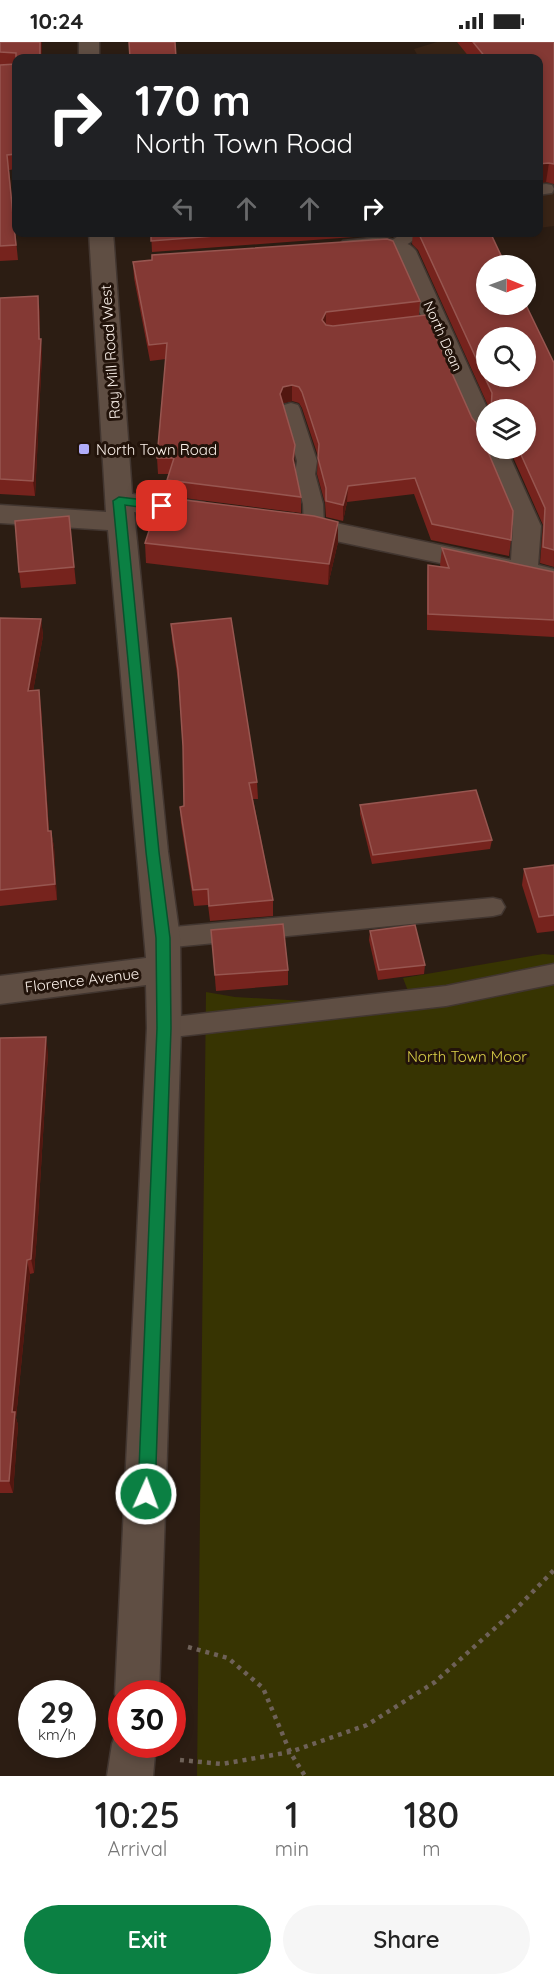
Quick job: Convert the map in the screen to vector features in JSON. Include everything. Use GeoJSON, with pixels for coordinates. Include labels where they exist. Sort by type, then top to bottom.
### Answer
{"type":"FeatureCollection","features":[{"type":"Feature","properties":{"kind":"street","name":"Ray Mill Road West"},"geometry":{"type":"LineString","coordinates":[[103,237],[116,264],[120,511],[163,954],[164,1028],[138,1680]]}},
{"type":"Feature","properties":{"kind":"street"},"geometry":{"type":"LineString","coordinates":[[332,248],[380,244],[393,246]]}},
{"type":"Feature","properties":{"kind":"street","name":"North Dean"},"geometry":{"type":"LineString","coordinates":[[393,246],[404,251],[425,323],[476,415]]}},
{"type":"Feature","properties":{"kind":"street"},"geometry":{"type":"LineString","coordinates":[[498,459],[527,526],[524,571]]}},
{"type":"Feature","properties":{"kind":"street"},"geometry":{"type":"LineString","coordinates":[[0,514],[120,511],[222,514]]}},
{"type":"Feature","properties":{"kind":"street"},"geometry":{"type":"LineString","coordinates":[[268,520],[314,526],[554,578]]}},
{"type":"Feature","properties":{"kind":"street","name":"Florence Avenue"},"geometry":{"type":"LineString","coordinates":[[0,990],[163,954]]}},
{"type":"Feature","properties":{"kind":"lane"},"geometry":{"type":"LineString","coordinates":[[393,246],[408,237]]}},
{"type":"Feature","properties":{"kind":"lane"},"geometry":{"type":"LineString","coordinates":[[291,409],[307,461],[305,474],[313,504],[314,526]]}},
{"type":"Feature","properties":{"kind":"lane"},"geometry":{"type":"LineString","coordinates":[[163,954],[493,907]]}},
{"type":"Feature","properties":{"kind":"lane"},"geometry":{"type":"LineString","coordinates":[[164,1028],[446,996],[554,974]]}},
{"type":"Feature","properties":{"kind":"path"},"geometry":{"type":"LineString","coordinates":[[132,1759],[222,1764],[290,1752],[367,1725],[435,1682],[514,1611],[554,1570]]}},
{"type":"Feature","properties":{"kind":"path"},"geometry":{"type":"LineString","coordinates":[[140,1635],[228,1658],[263,1688],[290,1752],[305,1776]]}},
{"type":"Feature","properties":{"kind":"shaded area"},"geometry":{"type":"Polygon","coordinates":[[[437,42],[554,42],[554,226],[543,227],[543,54],[417,54],[414,49],[437,42]]]}},
{"type":"Feature","properties":{"kind":"green space","name":"North Town Moor"},"geometry":{"type":"Polygon","coordinates":[[[543,954],[554,955],[554,1776],[197,1776],[206,992],[235,997],[324,1002],[408,991],[403,978],[543,954]]]}},
{"type":"Feature","properties":{"kind":"building"},"geometry":{"type":"Polygon","coordinates":[[[0,42],[40,42],[40,54],[0,52],[0,42]]]}},
{"type":"Feature","properties":{"kind":"building"},"geometry":{"type":"Polygon","coordinates":[[[129,42],[175,42],[176,54],[130,54],[129,42]]]}},
{"type":"Feature","properties":{"kind":"building"},"geometry":{"type":"Polygon","coordinates":[[[473,42],[554,42],[554,164],[543,164],[543,54],[483,54],[473,42]]]}},
{"type":"Feature","properties":{"kind":"building"},"geometry":{"type":"Polygon","coordinates":[[[12,64],[12,154],[7,155],[12,205],[12,237],[15,237],[16,245],[0,246],[0,65],[12,64]]]}},
{"type":"Feature","properties":{"kind":"building"},"geometry":{"type":"Polygon","coordinates":[[[151,237],[203,237],[151,241],[151,237]]]}},
{"type":"Feature","properties":{"kind":"building"},"geometry":{"type":"Polygon","coordinates":[[[420,237],[492,237],[501,255],[476,255],[476,315],[531,315],[554,363],[554,550],[543,547],[545,508],[523,459],[536,459],[536,399],[492,399],[489,387],[536,387],[536,327],[476,327],[476,358],[420,237]]]}},
{"type":"Feature","properties":{"kind":"building"},"geometry":{"type":"Polygon","coordinates":[[[387,239],[393,241],[420,301],[326,312],[322,320],[326,325],[333,326],[426,315],[476,423],[476,459],[491,459],[513,511],[511,540],[432,524],[415,478],[348,486],[343,505],[326,501],[326,488],[318,458],[319,444],[302,392],[299,387],[292,385],[283,387],[280,394],[295,445],[293,459],[301,497],[167,480],[174,458],[157,458],[167,343],[149,345],[133,262],[152,260],[152,255],[387,239]]]}},
{"type":"Feature","properties":{"kind":"building"},"geometry":{"type":"Polygon","coordinates":[[[38,296],[39,339],[41,339],[33,481],[0,479],[0,298],[38,296]]]}},
{"type":"Feature","properties":{"kind":"building"},"geometry":{"type":"Polygon","coordinates":[[[160,497],[314,516],[338,522],[329,564],[145,543],[160,497]]]}},
{"type":"Feature","properties":{"kind":"building"},"geometry":{"type":"Polygon","coordinates":[[[69,516],[74,567],[19,572],[15,521],[69,516]]]}},
{"type":"Feature","properties":{"kind":"building"},"geometry":{"type":"Polygon","coordinates":[[[442,548],[554,572],[554,620],[428,614],[428,565],[449,568],[442,548]]]}},
{"type":"Feature","properties":{"kind":"building"},"geometry":{"type":"Polygon","coordinates":[[[0,618],[41,619],[28,691],[39,690],[48,831],[51,831],[55,884],[0,890],[0,618]]]}},
{"type":"Feature","properties":{"kind":"building"},"geometry":{"type":"Polygon","coordinates":[[[231,618],[257,782],[249,783],[273,900],[209,906],[208,889],[193,890],[180,807],[184,806],[183,746],[178,670],[171,624],[231,618]]]}},
{"type":"Feature","properties":{"kind":"building"},"geometry":{"type":"Polygon","coordinates":[[[476,790],[492,840],[373,855],[360,805],[476,790]]]}},
{"type":"Feature","properties":{"kind":"building"},"geometry":{"type":"Polygon","coordinates":[[[554,865],[554,915],[539,917],[524,869],[554,865]]]}},
{"type":"Feature","properties":{"kind":"building"},"geometry":{"type":"Polygon","coordinates":[[[283,924],[288,970],[215,975],[211,930],[283,924]]]}},
{"type":"Feature","properties":{"kind":"building"},"geometry":{"type":"Polygon","coordinates":[[[415,925],[425,965],[379,970],[370,931],[415,925]]]}},
{"type":"Feature","properties":{"kind":"building"},"geometry":{"type":"Polygon","coordinates":[[[46,1037],[31,1259],[27,1260],[12,1412],[15,1412],[9,1481],[0,1481],[0,1038],[46,1037]]]}},
{"type":"Feature","properties":{"kind":"place","name":"North Town Road"},"geometry":{"type":"Point","coordinates":[84,449]}},
{"type":"Feature","properties":{"kind":"route"},"geometry":{"type":"LineString","coordinates":[[146,1494],[164,1028],[163,938],[152,852],[119,501],[162,506]]}}]}
